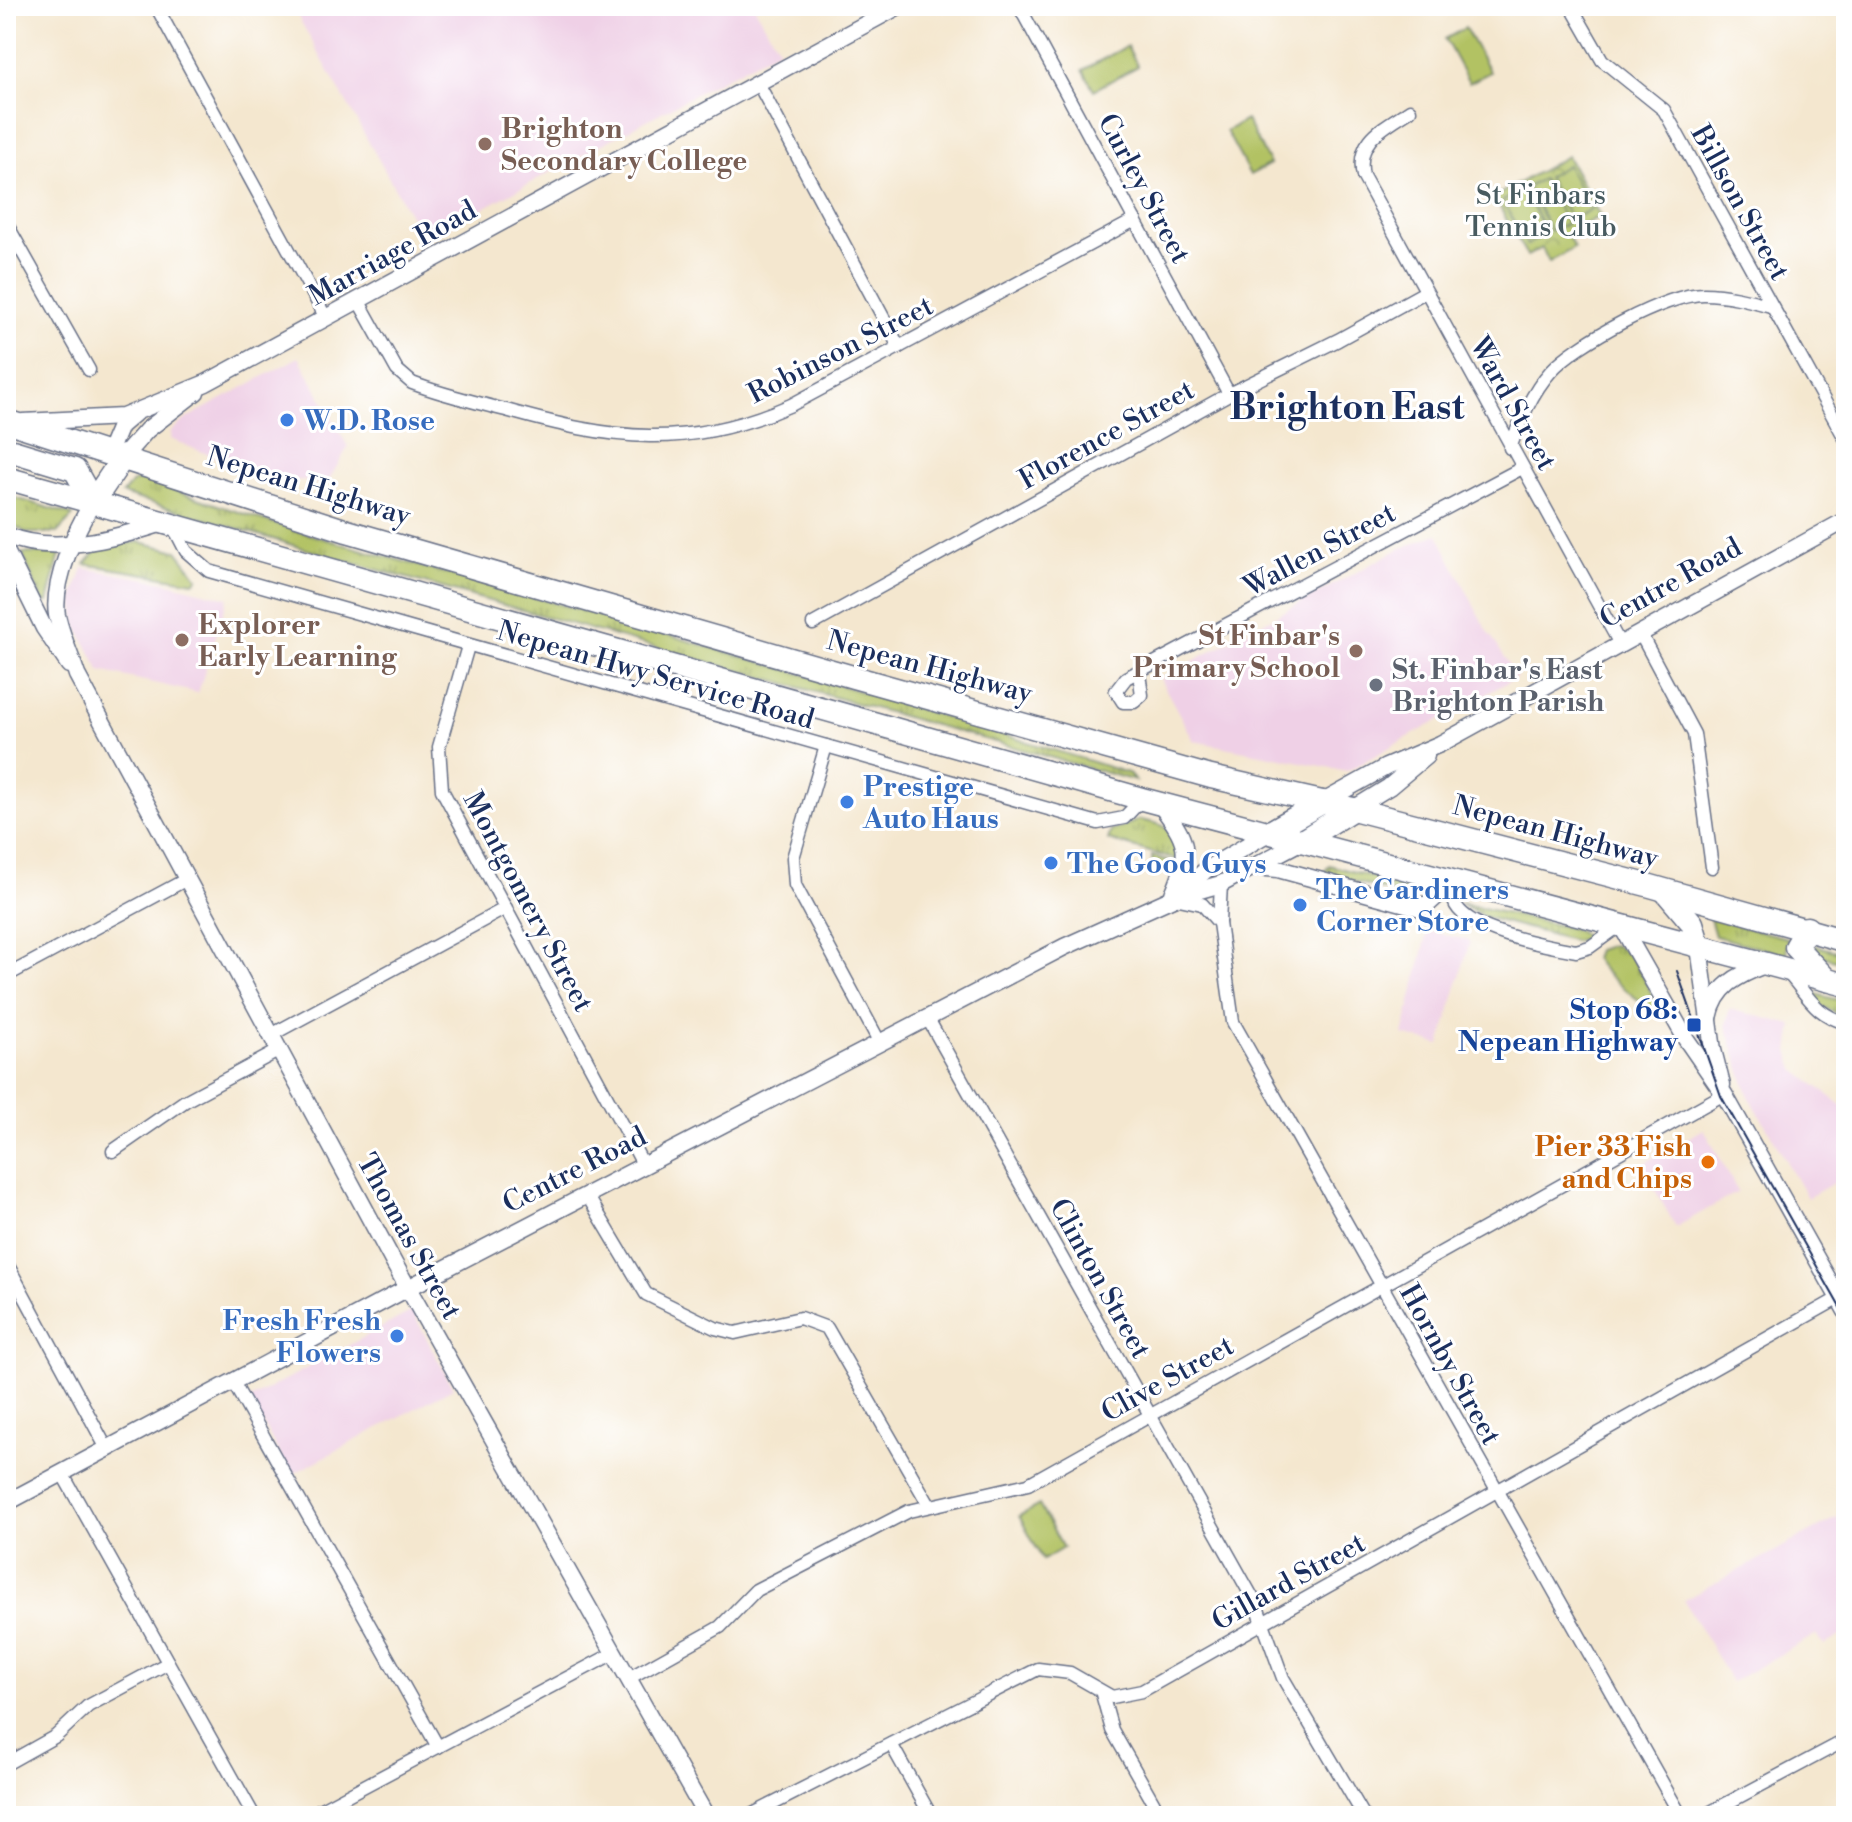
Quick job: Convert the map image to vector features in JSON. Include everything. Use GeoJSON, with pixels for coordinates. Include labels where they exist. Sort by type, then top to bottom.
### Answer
{"type":"FeatureCollection","features":[{"type":"Feature","properties":{"kind":"highway","name":"Nepean Highway"},"geometry":{"type":"LineString","coordinates":[[8,422],[116,454],[347,531],[1153,761],[1353,809],[1807,928],[1846,941]]}},
{"type":"Feature","properties":{"kind":"highway"},"geometry":{"type":"LineString","coordinates":[[6,449],[75,470],[93,502]]}},
{"type":"Feature","properties":{"kind":"highway"},"geometry":{"type":"LineString","coordinates":[[93,502],[116,454]]}},
{"type":"Feature","properties":{"kind":"highway"},"geometry":{"type":"LineString","coordinates":[[6,478],[1151,801],[1837,983]]}},
{"type":"Feature","properties":{"kind":"highway"},"geometry":{"type":"LineString","coordinates":[[1151,801],[1153,761]]}},
{"type":"Feature","properties":{"kind":"highway","name":"Centre Road"},"geometry":{"type":"LineString","coordinates":[[1270,832],[1323,802]]}},
{"type":"Feature","properties":{"kind":"highway","name":"Centre Road"},"geometry":{"type":"LineString","coordinates":[[1302,841],[1353,809]]}},
{"type":"Feature","properties":{"kind":"highway"},"geometry":{"type":"LineString","coordinates":[[1665,891],[1692,923],[1699,947]]}},
{"type":"Feature","properties":{"kind":"highway"},"geometry":{"type":"LineString","coordinates":[[1807,928],[1796,947],[1837,983]]}},
{"type":"Feature","properties":{"kind":"main road","name":"Marriage Road"},"geometry":{"type":"LineString","coordinates":[[8,422],[117,418],[206,383],[899,6]]}},
{"type":"Feature","properties":{"kind":"main road","name":"Marriage Road"},"geometry":{"type":"LineString","coordinates":[[116,454],[206,383]]}},
{"type":"Feature","properties":{"kind":"main road"},"geometry":{"type":"LineString","coordinates":[[116,454],[123,422],[144,409]]}},
{"type":"Feature","properties":{"kind":"main road","name":"Thomas Street"},"geometry":{"type":"LineString","coordinates":[[77,675],[56,605],[73,542],[93,502]]}},
{"type":"Feature","properties":{"kind":"main road","name":"Centre Road"},"geometry":{"type":"LineString","coordinates":[[1323,802],[1386,767],[1440,744],[1846,520]]}},
{"type":"Feature","properties":{"kind":"main road"},"geometry":{"type":"LineString","coordinates":[[6,535],[37,545],[73,542],[168,523]]}},
{"type":"Feature","properties":{"kind":"main road","name":"Thomas Street"},"geometry":{"type":"LineString","coordinates":[[6,551],[44,628],[77,675],[408,1288],[706,1816]]}},
{"type":"Feature","properties":{"kind":"main road","name":"Centre Road"},"geometry":{"type":"LineString","coordinates":[[1353,809],[1389,787],[1440,744]]}},
{"type":"Feature","properties":{"kind":"main road"},"geometry":{"type":"LineString","coordinates":[[1151,801],[1186,848],[1186,862],[1170,900]]}},
{"type":"Feature","properties":{"kind":"main road","name":"Centre Road"},"geometry":{"type":"LineString","coordinates":[[1170,900],[1207,869],[1270,832]]}},
{"type":"Feature","properties":{"kind":"main road","name":"Centre Road"},"geometry":{"type":"LineString","coordinates":[[6,1503],[408,1288],[1064,947],[1170,900],[1221,884],[1302,841]]}},
{"type":"Feature","properties":{"kind":"main road"},"geometry":{"type":"LineString","coordinates":[[1254,868],[1273,867],[1418,907],[1428,904],[1454,882]]}},
{"type":"Feature","properties":{"kind":"main road"},"geometry":{"type":"LineString","coordinates":[[1620,926],[1686,1039],[1724,1094],[1842,1305]]}},
{"type":"Feature","properties":{"kind":"main road"},"geometry":{"type":"LineString","coordinates":[[1699,947],[1708,1020],[1724,1094]]}},
{"type":"Feature","properties":{"kind":"main road"},"geometry":{"type":"LineString","coordinates":[[1708,1020],[1713,1003],[1729,981],[1776,967]]}},
{"type":"Feature","properties":{"kind":"street"},"geometry":{"type":"LineString","coordinates":[[156,6],[326,318]]}},
{"type":"Feature","properties":{"kind":"street","name":"Curley Street"},"geometry":{"type":"LineString","coordinates":[[1019,6],[1229,394]]}},
{"type":"Feature","properties":{"kind":"street","name":"Billson Street"},"geometry":{"type":"LineString","coordinates":[[1571,6],[1602,60],[1664,110],[1846,440]]}},
{"type":"Feature","properties":{"kind":"street"},"geometry":{"type":"LineString","coordinates":[[758,83],[899,347]]}},
{"type":"Feature","properties":{"kind":"street","name":"Ward Street"},"geometry":{"type":"LineString","coordinates":[[1410,110],[1364,146],[1361,167],[1366,185],[1620,644]]}},
{"type":"Feature","properties":{"kind":"street","name":"Robinson Street"},"geometry":{"type":"LineString","coordinates":[[358,300],[397,370],[407,381],[567,427],[614,436],[689,437],[739,426],[791,405],[1135,220]]}},
{"type":"Feature","properties":{"kind":"street"},"geometry":{"type":"LineString","coordinates":[[6,223],[89,370]]}},
{"type":"Feature","properties":{"kind":"street","name":"Florence Street"},"geometry":{"type":"LineString","coordinates":[[813,624],[1229,394],[1338,340],[1425,292]]}},
{"type":"Feature","properties":{"kind":"street"},"geometry":{"type":"LineString","coordinates":[[1510,448],[1539,385],[1558,363],[1653,307],[1683,296],[1702,294],[1771,306]]}},
{"type":"Feature","properties":{"kind":"street","name":"Wallen Street"},"geometry":{"type":"LineString","coordinates":[[1139,673],[1522,468]]}},
{"type":"Feature","properties":{"kind":"street","name":"Nepean Hwy Service Road"},"geometry":{"type":"LineString","coordinates":[[168,523],[190,556],[212,573],[468,646],[1098,823],[1124,818],[1151,801]]}},
{"type":"Feature","properties":{"kind":"street"},"geometry":{"type":"LineString","coordinates":[[1640,633],[1694,734],[1712,867]]}},
{"type":"Feature","properties":{"kind":"street","name":"Montgomery Street"},"geometry":{"type":"LineString","coordinates":[[468,646],[439,747],[439,780],[644,1166]]}},
{"type":"Feature","properties":{"kind":"street"},"geometry":{"type":"LineString","coordinates":[[826,746],[793,858],[795,885],[880,1043]]}},
{"type":"Feature","properties":{"kind":"street"},"geometry":{"type":"LineString","coordinates":[[6,976],[187,879]]}},
{"type":"Feature","properties":{"kind":"street"},"geometry":{"type":"LineString","coordinates":[[1454,882],[1453,900],[1462,913],[1477,924],[1499,931],[1578,951],[1620,926]]}},
{"type":"Feature","properties":{"kind":"street","name":"Hornby Street"},"geometry":{"type":"LineString","coordinates":[[1221,884],[1219,923],[1233,1022],[1681,1816]]}},
{"type":"Feature","properties":{"kind":"street"},"geometry":{"type":"LineString","coordinates":[[1170,900],[1195,901],[1208,909],[1219,923]]}},
{"type":"Feature","properties":{"kind":"street"},"geometry":{"type":"LineString","coordinates":[[113,1151],[276,1043],[506,908]]}},
{"type":"Feature","properties":{"kind":"street"},"geometry":{"type":"LineString","coordinates":[[1776,967],[1812,1006],[1825,1016],[1846,1023]]}},
{"type":"Feature","properties":{"kind":"street","name":"Clinton Street"},"geometry":{"type":"LineString","coordinates":[[928,1019],[1256,1604],[1283,1678],[1364,1816]]}},
{"type":"Feature","properties":{"kind":"street","name":"Clive Street"},"geometry":{"type":"LineString","coordinates":[[629,1678],[720,1627],[756,1590],[909,1511],[1018,1488],[1724,1094]]}},
{"type":"Feature","properties":{"kind":"street"},"geometry":{"type":"LineString","coordinates":[[587,1195],[646,1294],[715,1328],[735,1333],[800,1318],[827,1328],[929,1505]]}},
{"type":"Feature","properties":{"kind":"street"},"geometry":{"type":"LineString","coordinates":[[6,1262],[107,1449]]}},
{"type":"Feature","properties":{"kind":"street","name":"Gillard Street"},"geometry":{"type":"LineString","coordinates":[[1102,1694],[1122,1698],[1142,1691],[1495,1491],[1842,1305]]}},
{"type":"Feature","properties":{"kind":"street"},"geometry":{"type":"LineString","coordinates":[[233,1382],[438,1747]]}},
{"type":"Feature","properties":{"kind":"street"},"geometry":{"type":"LineString","coordinates":[[62,1473],[254,1816]]}},
{"type":"Feature","properties":{"kind":"street"},"geometry":{"type":"LineString","coordinates":[[308,1816],[614,1653]]}},
{"type":"Feature","properties":{"kind":"street"},"geometry":{"type":"LineString","coordinates":[[6,1764],[56,1736],[88,1706],[168,1663]]}},
{"type":"Feature","properties":{"kind":"street"},"geometry":{"type":"LineString","coordinates":[[749,1816],[1038,1669],[1070,1673],[1102,1694],[1112,1730],[1161,1816]]}},
{"type":"Feature","properties":{"kind":"street"},"geometry":{"type":"LineString","coordinates":[[1703,1816],[1846,1740]]}},
{"type":"Feature","properties":{"kind":"street"},"geometry":{"type":"LineString","coordinates":[[891,1744],[931,1816]]}},
{"type":"Feature","properties":{"kind":"shaded area","name":"Brighton Secondary College"},"geometry":{"type":"Polygon","coordinates":[[[292,6],[754,6],[779,49],[424,240],[292,6]]]}},
{"type":"Feature","properties":{"kind":"shaded area"},"geometry":{"type":"Polygon","coordinates":[[[299,357],[348,447],[326,485],[249,471],[170,439],[171,431],[189,417],[299,357]]]}},
{"type":"Feature","properties":{"kind":"shaded area","name":"St Finbar's Primary School"},"geometry":{"type":"Polygon","coordinates":[[[1438,534],[1484,625],[1517,677],[1347,771],[1194,741],[1160,679],[1399,549],[1438,534]]]}},
{"type":"Feature","properties":{"kind":"shaded area"},"geometry":{"type":"Polygon","coordinates":[[[83,568],[164,582],[228,598],[198,693],[100,671],[77,626],[73,598],[83,568]]]}},
{"type":"Feature","properties":{"kind":"shaded area"},"geometry":{"type":"Polygon","coordinates":[[[1428,931],[1470,941],[1440,1045],[1403,1035],[1428,931]]]}},
{"type":"Feature","properties":{"kind":"shaded area"},"geometry":{"type":"Polygon","coordinates":[[[1729,1009],[1793,1025],[1789,1051],[1795,1070],[1846,1108],[1846,1176],[1807,1198],[1748,1094],[1726,1025],[1729,1009]]]}},
{"type":"Feature","properties":{"kind":"shaded area"},"geometry":{"type":"Polygon","coordinates":[[[1704,1129],[1738,1192],[1676,1227],[1641,1165],[1704,1129]]]}},
{"type":"Feature","properties":{"kind":"shaded area"},"geometry":{"type":"Polygon","coordinates":[[[412,1311],[453,1388],[291,1475],[250,1399],[412,1311]]]}},
{"type":"Feature","properties":{"kind":"shaded area"},"geometry":{"type":"Polygon","coordinates":[[[1846,1513],[1846,1633],[1824,1645],[1817,1634],[1731,1682],[1684,1600],[1846,1513]]]}},
{"type":"Feature","properties":{"kind":"green space"},"geometry":{"type":"Polygon","coordinates":[[[1465,28],[1490,72],[1469,83],[1445,39],[1465,28]]]}},
{"type":"Feature","properties":{"kind":"green space"},"geometry":{"type":"Polygon","coordinates":[[[1127,46],[1138,66],[1094,90],[1083,70],[1127,46]]]}},
{"type":"Feature","properties":{"kind":"green space"},"geometry":{"type":"Polygon","coordinates":[[[1246,120],[1270,164],[1250,175],[1226,131],[1246,120]]]}},
{"type":"Feature","properties":{"kind":"green space","name":"St Finbars Tennis Club"},"geometry":{"type":"Polygon","coordinates":[[[1567,156],[1600,216],[1567,234],[1574,248],[1549,262],[1542,248],[1527,256],[1494,197],[1567,156]]]}},
{"type":"Feature","properties":{"kind":"green space"},"geometry":{"type":"Polygon","coordinates":[[[1567,165],[1591,209],[1571,220],[1547,177],[1567,165]]]}},
{"type":"Feature","properties":{"kind":"green space"},"geometry":{"type":"Polygon","coordinates":[[[1542,179],[1567,223],[1551,231],[1527,187],[1542,179]]]}},
{"type":"Feature","properties":{"kind":"green space"},"geometry":{"type":"Polygon","coordinates":[[[1523,190],[1547,233],[1527,245],[1503,201],[1523,190]]]}},
{"type":"Feature","properties":{"kind":"green space"},"geometry":{"type":"Polygon","coordinates":[[[144,479],[307,534],[720,650],[992,731],[1128,773],[1135,781],[346,561],[122,494],[133,482],[144,479]]]}},
{"type":"Feature","properties":{"kind":"green space"},"geometry":{"type":"Polygon","coordinates":[[[6,495],[73,516],[57,533],[27,533],[6,521],[6,495]]]}},
{"type":"Feature","properties":{"kind":"green space"},"geometry":{"type":"Polygon","coordinates":[[[140,542],[177,551],[198,578],[194,582],[85,564],[101,546],[140,542]]]}},
{"type":"Feature","properties":{"kind":"green space"},"geometry":{"type":"Polygon","coordinates":[[[22,553],[60,554],[48,602],[43,603],[22,553]]]}},
{"type":"Feature","properties":{"kind":"green space"},"geometry":{"type":"Polygon","coordinates":[[[1139,820],[1169,830],[1175,841],[1178,860],[1108,840],[1111,831],[1139,820]]]}},
{"type":"Feature","properties":{"kind":"green space"},"geometry":{"type":"Polygon","coordinates":[[[1152,856],[1172,862],[1173,865],[1153,877],[1152,856]]]}},
{"type":"Feature","properties":{"kind":"green space"},"geometry":{"type":"Polygon","coordinates":[[[1329,865],[1414,888],[1418,895],[1392,892],[1324,873],[1329,865]]]}},
{"type":"Feature","properties":{"kind":"green space"},"geometry":{"type":"Polygon","coordinates":[[[1460,903],[1571,928],[1589,937],[1575,941],[1485,917],[1460,903]]]}},
{"type":"Feature","properties":{"kind":"green space"},"geometry":{"type":"Polygon","coordinates":[[[1710,919],[1788,938],[1786,955],[1715,936],[1710,919]]]}},
{"type":"Feature","properties":{"kind":"green space"},"geometry":{"type":"Polygon","coordinates":[[[1806,943],[1846,954],[1846,963],[1818,955],[1806,943]]]}},
{"type":"Feature","properties":{"kind":"green space"},"geometry":{"type":"Polygon","coordinates":[[[1612,945],[1627,954],[1640,971],[1658,1006],[1653,1011],[1613,980],[1594,958],[1597,950],[1612,945]]]}},
{"type":"Feature","properties":{"kind":"green space"},"geometry":{"type":"Polygon","coordinates":[[[1808,992],[1846,1002],[1846,1017],[1820,1006],[1808,992]]]}},
{"type":"Feature","properties":{"kind":"green space"},"geometry":{"type":"Polygon","coordinates":[[[1039,1505],[1063,1548],[1043,1560],[1019,1516],[1039,1505]]]}},
{"type":"Feature","properties":{"kind":"tram line"},"geometry":{"type":"LineString","coordinates":[[1677,971],[1721,1096],[1846,1318]]}},
{"type":"Feature","properties":{"kind":"place","name":"Brighton Secondary College"},"geometry":{"type":"Point","coordinates":[485,144]}},
{"type":"Feature","properties":{"kind":"place","name":"W.D. Rose"},"geometry":{"type":"Point","coordinates":[287,420]}},
{"type":"Feature","properties":{"kind":"place","name":"Explorer Early Learning"},"geometry":{"type":"Point","coordinates":[182,640]}},
{"type":"Feature","properties":{"kind":"place","name":"St Finbar's Primary School"},"geometry":{"type":"Point","coordinates":[1356,651]}},
{"type":"Feature","properties":{"kind":"place","name":"St. Finbar's East Brighton Parish"},"geometry":{"type":"Point","coordinates":[1376,685]}},
{"type":"Feature","properties":{"kind":"place","name":"Prestige Auto Haus"},"geometry":{"type":"Point","coordinates":[847,802]}},
{"type":"Feature","properties":{"kind":"place","name":"The Good Guys"},"geometry":{"type":"Point","coordinates":[1051,863]}},
{"type":"Feature","properties":{"kind":"place","name":"The Gardiners Corner Store"},"geometry":{"type":"Point","coordinates":[1300,905]}},
{"type":"Feature","properties":{"kind":"place","name":"Stop 68: Nepean Highway"},"geometry":{"type":"Point","coordinates":[1694,1025]}},
{"type":"Feature","properties":{"kind":"place","name":"Pier 33 Fish and Chips"},"geometry":{"type":"Point","coordinates":[1708,1162]}},
{"type":"Feature","properties":{"kind":"place","name":"Fresh Fresh Flowers"},"geometry":{"type":"Point","coordinates":[397,1336]}},
{"type":"Feature","properties":{"kind":"district","name":"Brighton East"},"geometry":{"type":"Point","coordinates":[1347,406]}}]}
